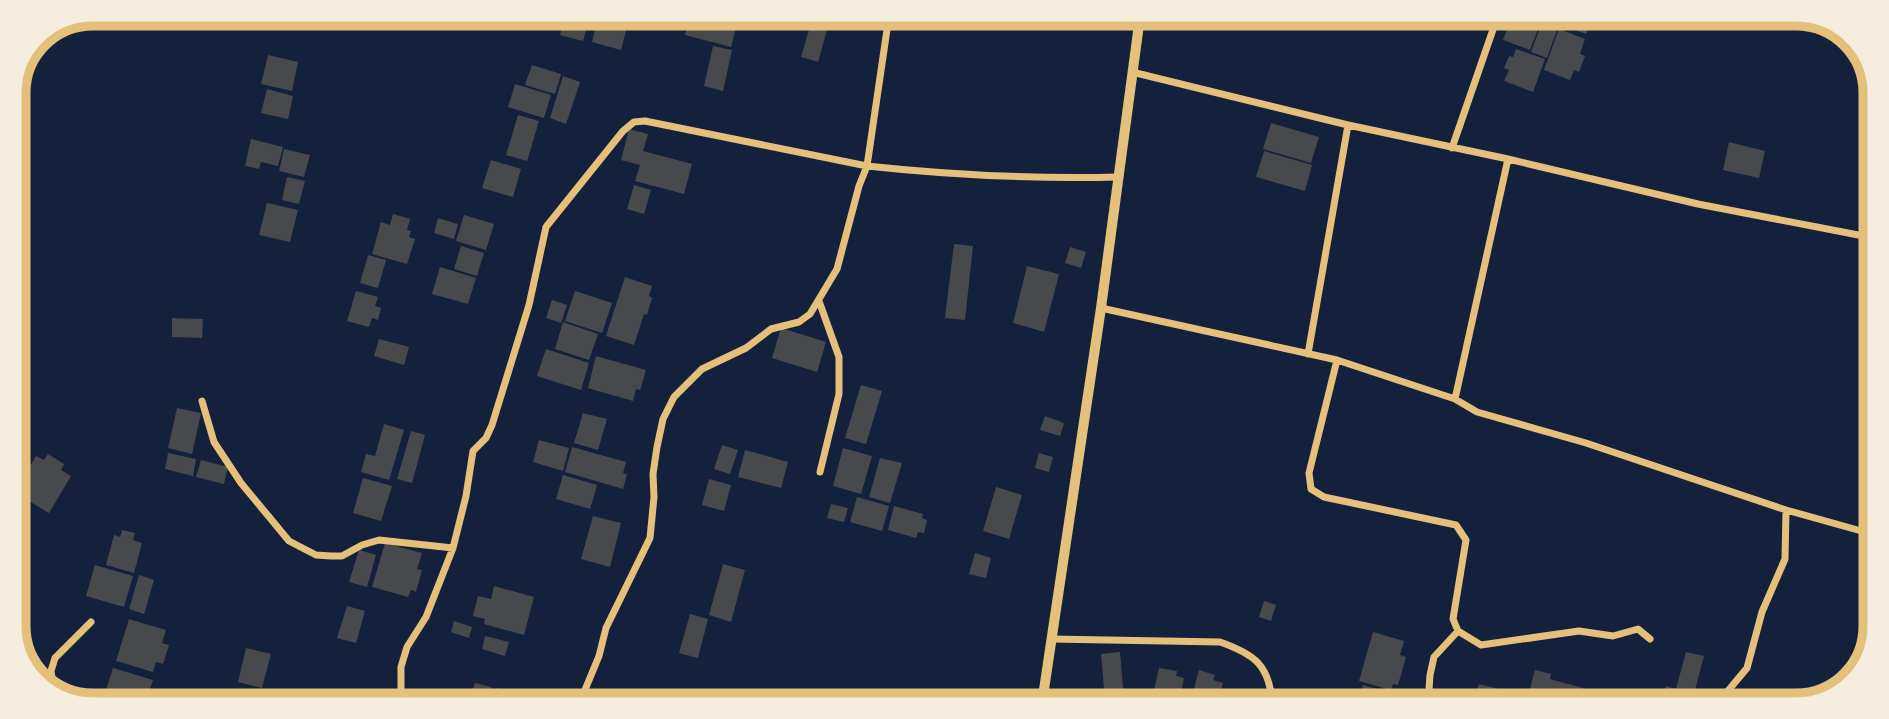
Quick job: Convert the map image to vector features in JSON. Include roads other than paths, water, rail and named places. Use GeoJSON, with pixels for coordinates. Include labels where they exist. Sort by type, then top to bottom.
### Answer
{"type":"FeatureCollection","features":[{"type":"Feature","properties":{"kind":"main road"},"geometry":{"type":"LineString","coordinates":[[1043,693],[1101,308],[1139,26]]}},
{"type":"Feature","properties":{"kind":"street"},"geometry":{"type":"LineString","coordinates":[[584,693],[599,656],[606,628],[650,538],[657,447],[663,419],[674,397],[702,369],[746,348],[771,329],[799,322],[810,314],[837,269],[867,166],[888,26]]}},
{"type":"Feature","properties":{"kind":"street"},"geometry":{"type":"LineString","coordinates":[[1452,148],[1494,26]]}},
{"type":"Feature","properties":{"kind":"street"},"geometry":{"type":"LineString","coordinates":[[1132,72],[1348,125],[1698,204],[1863,236]]}},
{"type":"Feature","properties":{"kind":"street"},"geometry":{"type":"LineString","coordinates":[[401,693],[401,667],[407,647],[426,617],[453,548],[466,496],[473,451],[486,438],[492,425],[529,305],[546,227],[623,131],[634,122],[645,121],[867,166],[965,174],[1118,177]]}},
{"type":"Feature","properties":{"kind":"street"},"geometry":{"type":"LineString","coordinates":[[1308,354],[1348,125]]}},
{"type":"Feature","properties":{"kind":"street"},"geometry":{"type":"LineString","coordinates":[[1455,399],[1508,159]]}},
{"type":"Feature","properties":{"kind":"street"},"geometry":{"type":"LineString","coordinates":[[819,301],[839,356],[839,394],[820,472]]}},
{"type":"Feature","properties":{"kind":"street"},"geometry":{"type":"LineString","coordinates":[[1101,308],[1337,360],[1455,399],[1477,412],[1586,443],[1786,510],[1863,531]]}},
{"type":"Feature","properties":{"kind":"street"},"geometry":{"type":"LineString","coordinates":[[1337,360],[1309,473],[1311,489],[1324,497],[1456,525],[1466,540],[1453,619],[1458,631],[1481,645],[1580,631],[1613,636],[1639,629],[1650,639]]}},
{"type":"Feature","properties":{"kind":"street"},"geometry":{"type":"LineString","coordinates":[[202,401],[214,442],[241,483],[289,541],[316,555],[331,556],[342,556],[362,545],[379,540],[453,548]]}},
{"type":"Feature","properties":{"kind":"street"},"geometry":{"type":"LineString","coordinates":[[1727,693],[1747,668],[1762,612],[1785,559],[1786,510]]}},
{"type":"Feature","properties":{"kind":"street"},"geometry":{"type":"LineString","coordinates":[[52,679],[51,671],[55,658],[91,622]]}},
{"type":"Feature","properties":{"kind":"street"},"geometry":{"type":"LineString","coordinates":[[1429,693],[1434,657],[1458,631]]}},
{"type":"Feature","properties":{"kind":"street"},"geometry":{"type":"LineString","coordinates":[[1051,639],[1220,642],[1246,651],[1265,671],[1271,693]]}}]}
